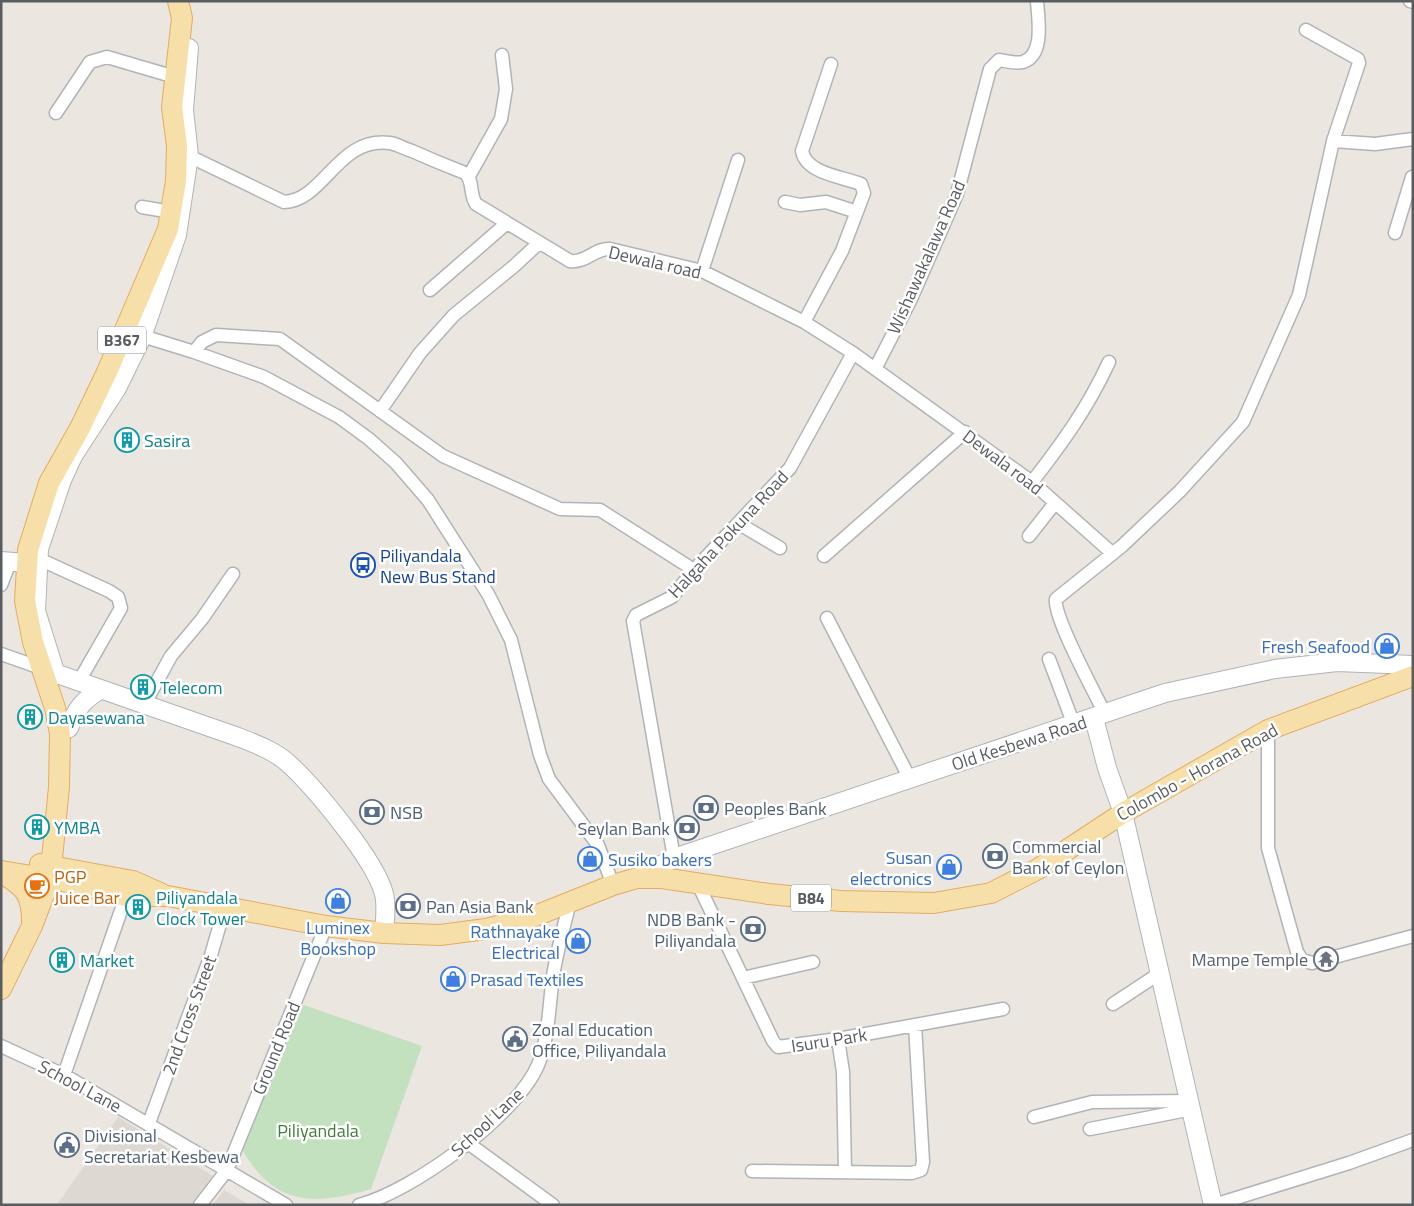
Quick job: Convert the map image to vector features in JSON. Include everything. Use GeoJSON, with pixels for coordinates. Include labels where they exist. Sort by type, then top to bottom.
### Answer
{"type":"FeatureCollection","features":[{"type":"Feature","properties":{"kind":"main road","name":"B367"},"geometry":{"type":"LineString","coordinates":[[58,873],[70,777],[71,739],[49,671],[33,642],[19,561],[28,550],[49,483],[134,333],[168,229],[176,181],[183,156],[172,107],[182,18],[178,1]]}},
{"type":"Feature","properties":{"kind":"main road","name":"B367"},"geometry":{"type":"LineString","coordinates":[[188,1],[189,48]]}},
{"type":"Feature","properties":{"kind":"main road","name":"B367"},"geometry":{"type":"LineString","coordinates":[[49,671],[60,734],[58,873]]}},
{"type":"Feature","properties":{"kind":"main road","name":"Colombo - Horana Road"},"geometry":{"type":"LineString","coordinates":[[168,896],[326,926],[440,935],[486,929],[530,918],[613,885],[637,878],[662,878],[769,894],[841,901],[934,903],[971,898],[991,893],[1038,869],[1123,813],[1268,730],[1413,676]]}},
{"type":"Feature","properties":{"kind":"main road","name":"B84"},"geometry":{"type":"LineString","coordinates":[[1,859],[58,873],[126,896],[168,896]]}},
{"type":"Feature","properties":{"kind":"main road","name":"B84"},"geometry":{"type":"LineString","coordinates":[[1,872],[58,873],[133,881],[168,896]]}},
{"type":"Feature","properties":{"kind":"main road"},"geometry":{"type":"LineString","coordinates":[[1,872],[18,882],[27,893],[32,905],[32,926]]}},
{"type":"Feature","properties":{"kind":"main road"},"geometry":{"type":"LineString","coordinates":[[1,991],[58,873]]}},
{"type":"Feature","properties":{"kind":"main road"},"geometry":{"type":"LineString","coordinates":[[1,991],[34,945],[58,873]]}},
{"type":"Feature","properties":{"kind":"street","name":"Wishawakalawa Road"},"geometry":{"type":"LineString","coordinates":[[875,370],[911,299],[957,194],[990,69],[999,60],[1022,62],[1030,58],[1038,42],[1037,1]]}},
{"type":"Feature","properties":{"kind":"street"},"geometry":{"type":"LineString","coordinates":[[1306,30],[1358,59],[1359,64],[1333,141],[1299,295],[1243,422],[1180,492],[1112,553],[1061,594],[1055,604],[1100,716],[1107,768],[1123,813],[1213,1205],[1349,1163],[1413,1140]]}},
{"type":"Feature","properties":{"kind":"street","name":"B367"},"geometry":{"type":"LineString","coordinates":[[134,333],[177,235],[189,48]]}},
{"type":"Feature","properties":{"kind":"street"},"geometry":{"type":"LineString","coordinates":[[183,156],[284,202],[294,201],[305,196],[345,155],[368,145],[390,143],[469,176],[501,119],[506,89],[502,55]]}},
{"type":"Feature","properties":{"kind":"street"},"geometry":{"type":"LineString","coordinates":[[56,113],[90,62],[107,57],[175,77]]}},
{"type":"Feature","properties":{"kind":"street"},"geometry":{"type":"LineString","coordinates":[[804,322],[842,251],[864,192],[861,184],[822,171],[808,162],[802,151],[831,64]]}},
{"type":"Feature","properties":{"kind":"street"},"geometry":{"type":"LineString","coordinates":[[1333,141],[1374,144],[1413,139]]}},
{"type":"Feature","properties":{"kind":"street"},"geometry":{"type":"LineString","coordinates":[[702,271],[738,160]]}},
{"type":"Feature","properties":{"kind":"street"},"geometry":{"type":"LineString","coordinates":[[1395,233],[1413,173]]}},
{"type":"Feature","properties":{"kind":"street","name":"Dewala road"},"geometry":{"type":"LineString","coordinates":[[469,176],[472,197],[476,204],[570,261],[584,260],[604,249],[702,271],[804,322],[853,353],[1032,482],[1112,553]]}},
{"type":"Feature","properties":{"kind":"street"},"geometry":{"type":"LineString","coordinates":[[785,202],[800,205],[826,202],[857,212]]}},
{"type":"Feature","properties":{"kind":"street"},"geometry":{"type":"LineString","coordinates":[[142,207],[171,212]]}},
{"type":"Feature","properties":{"kind":"street"},"geometry":{"type":"LineString","coordinates":[[430,290],[507,223]]}},
{"type":"Feature","properties":{"kind":"street"},"geometry":{"type":"LineString","coordinates":[[380,411],[420,353],[454,315],[513,267],[539,242]]}},
{"type":"Feature","properties":{"kind":"street"},"geometry":{"type":"LineString","coordinates":[[134,333],[264,377],[339,417],[369,439],[396,463],[428,500],[492,602],[511,640],[540,755],[549,779],[598,844],[613,885]]}},
{"type":"Feature","properties":{"kind":"street"},"geometry":{"type":"LineString","coordinates":[[194,352],[202,342],[216,335],[280,339],[443,456],[560,509],[600,510],[694,570]]}},
{"type":"Feature","properties":{"kind":"street","name":"Halgaha Pokuna Road"},"geometry":{"type":"LineString","coordinates":[[674,858],[633,621],[636,615],[672,597],[694,570],[790,468],[853,353]]}},
{"type":"Feature","properties":{"kind":"street"},"geometry":{"type":"LineString","coordinates":[[1032,482],[1072,430],[1090,402],[1109,362]]}},
{"type":"Feature","properties":{"kind":"street"},"geometry":{"type":"LineString","coordinates":[[824,556],[965,432]]}},
{"type":"Feature","properties":{"kind":"street"},"geometry":{"type":"LineString","coordinates":[[1029,536],[1055,503]]}},
{"type":"Feature","properties":{"kind":"street"},"geometry":{"type":"LineString","coordinates":[[738,523],[780,548]]}},
{"type":"Feature","properties":{"kind":"street"},"geometry":{"type":"LineString","coordinates":[[1,585],[19,561],[110,591],[118,597],[121,608],[114,623],[78,682]]}},
{"type":"Feature","properties":{"kind":"street"},"geometry":{"type":"LineString","coordinates":[[144,705],[171,656],[202,619],[233,574]]}},
{"type":"Feature","properties":{"kind":"street"},"geometry":{"type":"LineString","coordinates":[[827,618],[910,779]]}},
{"type":"Feature","properties":{"kind":"street"},"geometry":{"type":"LineString","coordinates":[[1,654],[262,746],[288,763],[308,784],[357,844],[378,877],[385,895],[384,932]]}},
{"type":"Feature","properties":{"kind":"street"},"geometry":{"type":"LineString","coordinates":[[1049,659],[1074,724]]}},
{"type":"Feature","properties":{"kind":"street","name":"Old Kesbewa Road"},"geometry":{"type":"LineString","coordinates":[[637,878],[674,858],[1165,693],[1275,669],[1337,662],[1413,665]]}},
{"type":"Feature","properties":{"kind":"street"},"geometry":{"type":"LineString","coordinates":[[69,728],[78,707],[85,699],[100,690]]}},
{"type":"Feature","properties":{"kind":"street"},"geometry":{"type":"LineString","coordinates":[[1268,730],[1268,848],[1297,952],[1302,960],[1312,963],[1413,936]]}},
{"type":"Feature","properties":{"kind":"street","name":"Isuru Park"},"geometry":{"type":"LineString","coordinates":[[697,882],[773,1041],[778,1047],[838,1039],[1003,1009]]}},
{"type":"Feature","properties":{"kind":"street"},"geometry":{"type":"LineString","coordinates":[[64,1075],[126,896]]}},
{"type":"Feature","properties":{"kind":"street","name":"School Lane"},"geometry":{"type":"LineString","coordinates":[[359,1205],[374,1201],[422,1176],[468,1143],[522,1092],[537,1067],[543,1050],[554,974],[570,902]]}},
{"type":"Feature","properties":{"kind":"street","name":"2nd Cross Street"},"geometry":{"type":"LineString","coordinates":[[149,1123],[211,955],[225,907]]}},
{"type":"Feature","properties":{"kind":"street","name":"Ground Road"},"geometry":{"type":"LineString","coordinates":[[200,1205],[227,1170],[326,926]]}},
{"type":"Feature","properties":{"kind":"street"},"geometry":{"type":"LineString","coordinates":[[743,978],[814,962]]}},
{"type":"Feature","properties":{"kind":"street"},"geometry":{"type":"LineString","coordinates":[[1112,1004],[1160,973]]}},
{"type":"Feature","properties":{"kind":"street"},"geometry":{"type":"LineString","coordinates":[[752,1171],[912,1173],[921,1170],[923,1162],[915,1025]]}},
{"type":"Feature","properties":{"kind":"street"},"geometry":{"type":"LineString","coordinates":[[838,1039],[843,1072],[845,1172]]}},
{"type":"Feature","properties":{"kind":"street","name":"School Lane"},"geometry":{"type":"LineString","coordinates":[[1,1046],[64,1075],[149,1123],[286,1205]]}},
{"type":"Feature","properties":{"kind":"street"},"geometry":{"type":"LineString","coordinates":[[1034,1117],[1092,1102],[1191,1105]]}},
{"type":"Feature","properties":{"kind":"street"},"geometry":{"type":"LineString","coordinates":[[1090,1129],[1191,1105]]}},
{"type":"Feature","properties":{"kind":"street"},"geometry":{"type":"LineString","coordinates":[[468,1143],[554,1205]]}},
{"type":"Feature","properties":{"kind":"shaded area"},"geometry":{"type":"Polygon","coordinates":[[[118,1117],[213,1176],[210,1188],[193,1205],[57,1205],[118,1117]]]}},
{"type":"Feature","properties":{"kind":"shaded area"},"geometry":{"type":"Polygon","coordinates":[[[224,1190],[246,1203],[263,1205],[213,1205],[224,1190]]]}},
{"type":"Feature","properties":{"kind":"green space","name":"Piliyandala"},"geometry":{"type":"Polygon","coordinates":[[[298,1003],[422,1046],[371,1189],[331,1198],[313,1199],[297,1197],[282,1191],[268,1182],[254,1168],[242,1149],[298,1003]]]}},
{"type":"Feature","properties":{"kind":"place","name":"Sasira"},"geometry":{"type":"Point","coordinates":[127,440]}},
{"type":"Feature","properties":{"kind":"place","name":"Piliyandala New Bus Stand"},"geometry":{"type":"Point","coordinates":[363,565]}},
{"type":"Feature","properties":{"kind":"place","name":"Fresh Seafood"},"geometry":{"type":"Point","coordinates":[1387,646]}},
{"type":"Feature","properties":{"kind":"place","name":"Telecom"},"geometry":{"type":"Point","coordinates":[143,687]}},
{"type":"Feature","properties":{"kind":"place","name":"Dayasewana"},"geometry":{"type":"Point","coordinates":[30,717]}},
{"type":"Feature","properties":{"kind":"place","name":"Peoples Bank"},"geometry":{"type":"Point","coordinates":[706,808]}},
{"type":"Feature","properties":{"kind":"place","name":"NSB"},"geometry":{"type":"Point","coordinates":[372,812]}},
{"type":"Feature","properties":{"kind":"place","name":"YMBA"},"geometry":{"type":"Point","coordinates":[37,827]}},
{"type":"Feature","properties":{"kind":"place","name":"Seylan Bank"},"geometry":{"type":"Point","coordinates":[687,828]}},
{"type":"Feature","properties":{"kind":"place","name":"Commercial Bank of Ceylon"},"geometry":{"type":"Point","coordinates":[995,856]}},
{"type":"Feature","properties":{"kind":"place","name":"Susiko bakers"},"geometry":{"type":"Point","coordinates":[590,859]}},
{"type":"Feature","properties":{"kind":"place","name":"Susan electronics"},"geometry":{"type":"Point","coordinates":[949,867]}},
{"type":"Feature","properties":{"kind":"place","name":"PGP Juice Bar"},"geometry":{"type":"Point","coordinates":[37,886]}},
{"type":"Feature","properties":{"kind":"place","name":"Luminex Bookshop"},"geometry":{"type":"Point","coordinates":[338,901]}},
{"type":"Feature","properties":{"kind":"place","name":"Pan Asia Bank"},"geometry":{"type":"Point","coordinates":[408,906]}},
{"type":"Feature","properties":{"kind":"place","name":"Piliyandala Clock Tower"},"geometry":{"type":"Point","coordinates":[138,907]}},
{"type":"Feature","properties":{"kind":"place","name":"NDB Bank - Piliyandala"},"geometry":{"type":"Point","coordinates":[753,929]}},
{"type":"Feature","properties":{"kind":"place","name":"Rathnayake Electrical"},"geometry":{"type":"Point","coordinates":[578,941]}},
{"type":"Feature","properties":{"kind":"place","name":"Mampe Temple"},"geometry":{"type":"Point","coordinates":[1326,959]}},
{"type":"Feature","properties":{"kind":"place","name":"Market"},"geometry":{"type":"Point","coordinates":[62,960]}},
{"type":"Feature","properties":{"kind":"place","name":"Prasad Textiles"},"geometry":{"type":"Point","coordinates":[453,979]}},
{"type":"Feature","properties":{"kind":"place","name":"Zonal Education Office, Piliyandala"},"geometry":{"type":"Point","coordinates":[515,1039]}},
{"type":"Feature","properties":{"kind":"place","name":"Divisional Secretariat Kesbewa"},"geometry":{"type":"Point","coordinates":[67,1145]}}]}
